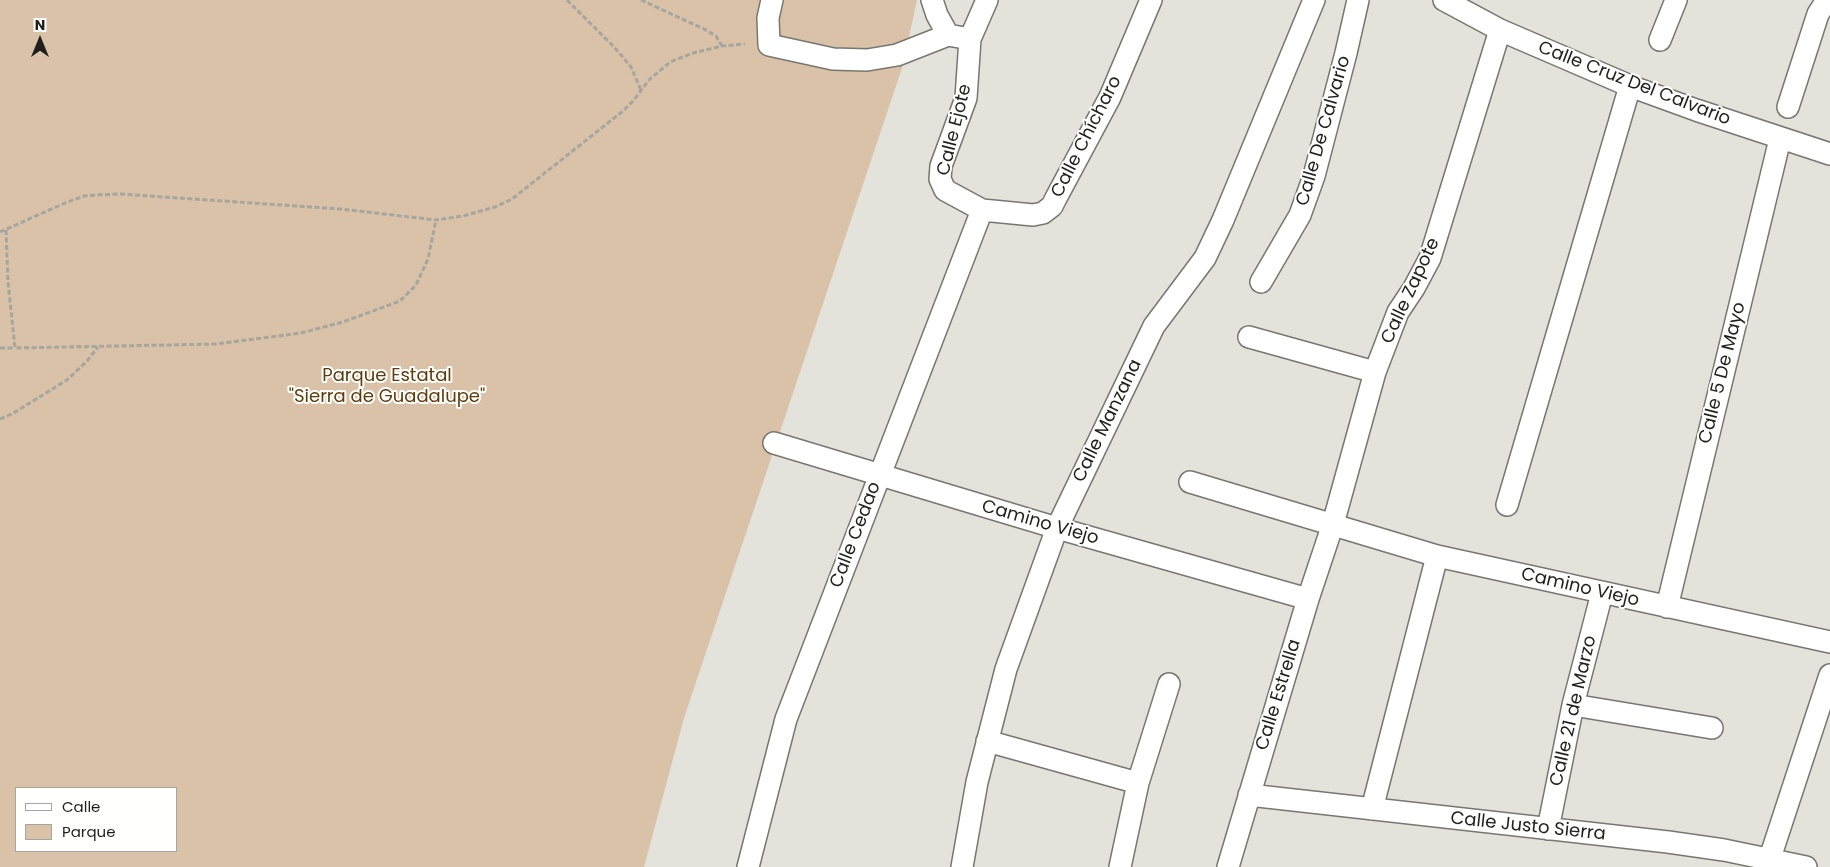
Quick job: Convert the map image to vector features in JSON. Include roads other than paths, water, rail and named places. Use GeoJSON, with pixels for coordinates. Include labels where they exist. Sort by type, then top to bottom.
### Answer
{"type":"FeatureCollection","features":[{"type":"Feature","properties":{"kind":"street"},"geometry":{"type":"LineString","coordinates":[[772,0],[768,18],[769,45],[834,58],[867,60],[897,55],[948,35],[970,39]]}},
{"type":"Feature","properties":{"kind":"street"},"geometry":{"type":"LineString","coordinates":[[932,0],[937,15],[948,35]]}},
{"type":"Feature","properties":{"kind":"street","name":"Calle Ejote"},"geometry":{"type":"LineString","coordinates":[[982,210],[945,190],[940,179],[942,166],[966,98],[970,39],[987,0]]}},
{"type":"Feature","properties":{"kind":"street","name":"Calle Chícharo"},"geometry":{"type":"LineString","coordinates":[[982,210],[1033,216],[1043,213],[1052,206],[1110,97],[1151,0]]}},
{"type":"Feature","properties":{"kind":"street","name":"Calle Manzana"},"geometry":{"type":"LineString","coordinates":[[962,867],[977,782],[1006,669],[1057,528],[1154,326],[1205,258],[1223,220],[1314,0]]}},
{"type":"Feature","properties":{"kind":"street","name":"Calle De Calvario"},"geometry":{"type":"LineString","coordinates":[[1261,282],[1300,216],[1314,176],[1358,0]]}},
{"type":"Feature","properties":{"kind":"street","name":"Calle Cruz Del Calvario"},"geometry":{"type":"LineString","coordinates":[[1444,0],[1500,30],[1630,86],[1780,139],[1830,154]]}},
{"type":"Feature","properties":{"kind":"street"},"geometry":{"type":"LineString","coordinates":[[1660,40],[1676,0]]}},
{"type":"Feature","properties":{"kind":"street"},"geometry":{"type":"LineString","coordinates":[[1788,107],[1818,14],[1827,0]]}},
{"type":"Feature","properties":{"kind":"street","name":"Calle Zapote"},"geometry":{"type":"LineString","coordinates":[[1333,524],[1375,372],[1398,312],[1414,288],[1430,258],[1500,30]]}},
{"type":"Feature","properties":{"kind":"street"},"geometry":{"type":"LineString","coordinates":[[1507,505],[1630,86]]}},
{"type":"Feature","properties":{"kind":"street","name":"Calle 5 De Mayo"},"geometry":{"type":"LineString","coordinates":[[1667,607],[1780,139]]}},
{"type":"Feature","properties":{"kind":"street","name":"Calle Cedao"},"geometry":{"type":"LineString","coordinates":[[748,867],[786,719],[982,210]]}},
{"type":"Feature","properties":{"kind":"street"},"geometry":{"type":"LineString","coordinates":[[1249,337],[1375,372]]}},
{"type":"Feature","properties":{"kind":"street","name":"Camino Viejo"},"geometry":{"type":"LineString","coordinates":[[774,443],[1057,528],[1308,599]]}},
{"type":"Feature","properties":{"kind":"street","name":"Camino Viejo"},"geometry":{"type":"LineString","coordinates":[[1190,482],[1437,556],[1830,642]]}},
{"type":"Feature","properties":{"kind":"street","name":"Calle Estrella"},"geometry":{"type":"LineString","coordinates":[[1228,867],[1308,599],[1333,524]]}},
{"type":"Feature","properties":{"kind":"street"},"geometry":{"type":"LineString","coordinates":[[1372,809],[1437,556]]}},
{"type":"Feature","properties":{"kind":"street","name":"Calle 21 de Marzo"},"geometry":{"type":"LineString","coordinates":[[1548,829],[1573,705],[1602,593]]}},
{"type":"Feature","properties":{"kind":"street"},"geometry":{"type":"LineString","coordinates":[[1769,863],[1830,675]]}},
{"type":"Feature","properties":{"kind":"street"},"geometry":{"type":"LineString","coordinates":[[1120,867],[1138,783],[1169,684]]}},
{"type":"Feature","properties":{"kind":"street"},"geometry":{"type":"LineString","coordinates":[[1573,705],[1712,728]]}},
{"type":"Feature","properties":{"kind":"street"},"geometry":{"type":"LineString","coordinates":[[987,741],[1138,783]]}},
{"type":"Feature","properties":{"kind":"street","name":"Calle Justo Sierra"},"geometry":{"type":"LineString","coordinates":[[1249,795],[1668,842],[1769,863],[1806,867]]}},
{"type":"Feature","properties":{"kind":"park label","name":"Parque Estatal \"Sierra de Guadalupe\""},"geometry":{"type":"Point","coordinates":[387,386]}}]}
